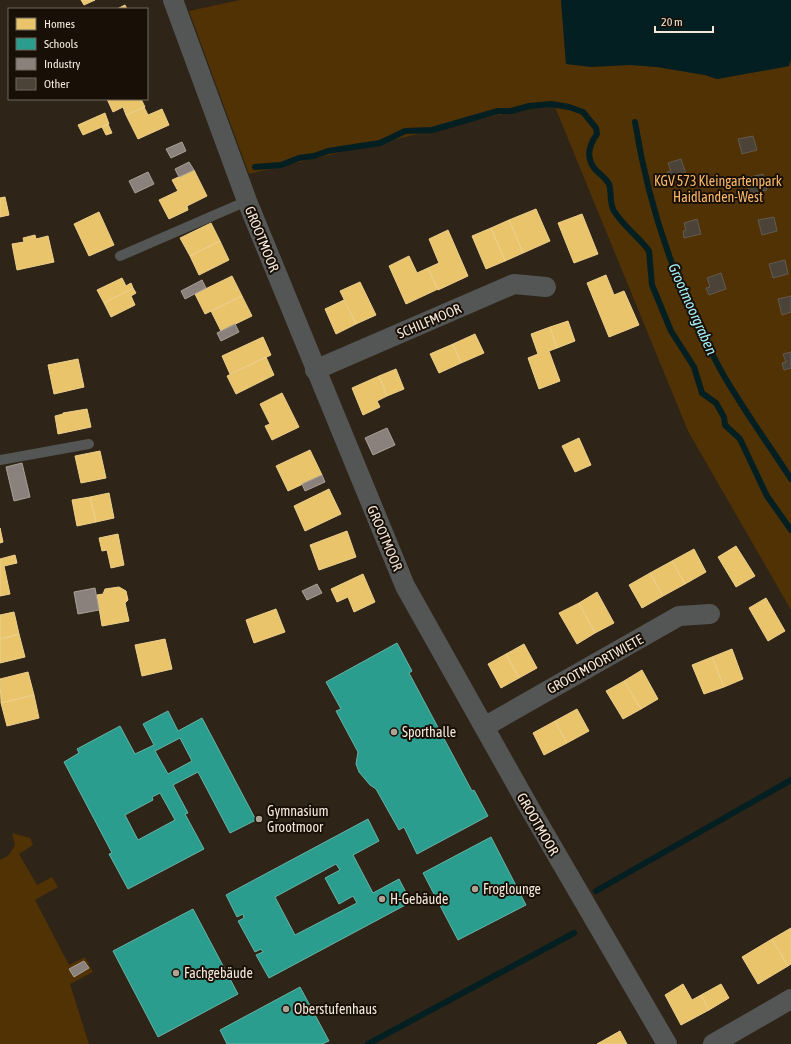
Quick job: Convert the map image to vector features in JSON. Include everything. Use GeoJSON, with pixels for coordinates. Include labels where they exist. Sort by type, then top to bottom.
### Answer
{"type":"FeatureCollection","features":[{"type":"Feature","properties":{"kind":"street","name":"GROOTMOOR"},"geometry":{"type":"LineString","coordinates":[[173,0],[247,201],[315,370],[405,586],[484,727],[667,1044]]}},
{"type":"Feature","properties":{"kind":"street","name":"SCHILFMOOR"},"geometry":{"type":"LineString","coordinates":[[315,370],[514,284],[546,287]]}},
{"type":"Feature","properties":{"kind":"street","name":"GROOTMOORTWIETE"},"geometry":{"type":"LineString","coordinates":[[484,727],[680,616],[710,614]]}},
{"type":"Feature","properties":{"kind":"street"},"geometry":{"type":"LineString","coordinates":[[713,1044],[791,999]]}},
{"type":"Feature","properties":{"kind":"lane"},"geometry":{"type":"LineString","coordinates":[[120,256],[247,201]]}},
{"type":"Feature","properties":{"kind":"lane"},"geometry":{"type":"LineString","coordinates":[[0,460],[90,444]]}},
{"type":"Feature","properties":{"kind":"green space","name":"KGV 573 Kleingartenpark Haidlanden-West"},"geometry":{"type":"Polygon","coordinates":[[[240,0],[561,0],[566,64],[657,67],[705,75],[717,79],[789,66],[791,59],[791,610],[688,431],[553,102],[249,174],[189,11],[240,0]]]}},
{"type":"Feature","properties":{"kind":"green space"},"geometry":{"type":"Polygon","coordinates":[[[12,833],[30,838],[33,845],[19,854],[37,885],[52,877],[58,887],[35,900],[69,965],[85,957],[93,972],[70,984],[89,1044],[0,1044],[0,860],[9,855],[15,845],[12,833]]]}},
{"type":"Feature","properties":{"kind":"water"},"geometry":{"type":"Polygon","coordinates":[[[561,0],[791,0],[791,59],[789,66],[717,79],[705,75],[657,67],[631,65],[591,67],[566,64],[561,0]]]}},
{"type":"Feature","properties":{"kind":"building: Homes"},"geometry":{"type":"Polygon","coordinates":[[[81,0],[95,0],[84,5],[81,0]]]}},
{"type":"Feature","properties":{"kind":"building: Homes"},"geometry":{"type":"Polygon","coordinates":[[[125,5],[126,8],[119,8],[125,5]]]}},
{"type":"Feature","properties":{"kind":"building: Homes"},"geometry":{"type":"Polygon","coordinates":[[[107,100],[142,100],[145,107],[126,115],[123,107],[113,112],[107,100]]]}},
{"type":"Feature","properties":{"kind":"building: Homes"},"geometry":{"type":"Polygon","coordinates":[[[144,107],[148,115],[162,109],[169,125],[138,139],[126,115],[144,107]]]}},
{"type":"Feature","properties":{"kind":"building: Homes"},"geometry":{"type":"Polygon","coordinates":[[[105,113],[109,124],[83,135],[78,125],[105,113]]]}},
{"type":"Feature","properties":{"kind":"building: Homes"},"geometry":{"type":"Polygon","coordinates":[[[108,124],[112,133],[106,135],[102,127],[108,124]]]}},
{"type":"Feature","properties":{"kind":"building: Homes"},"geometry":{"type":"Polygon","coordinates":[[[194,170],[207,196],[187,206],[188,210],[169,219],[159,200],[178,191],[172,180],[194,170]]]}},
{"type":"Feature","properties":{"kind":"building: Homes"},"geometry":{"type":"Polygon","coordinates":[[[5,197],[9,215],[0,217],[0,198],[5,197]]]}},
{"type":"Feature","properties":{"kind":"building: Homes"},"geometry":{"type":"Polygon","coordinates":[[[536,209],[550,241],[523,253],[509,220],[536,209]]]}},
{"type":"Feature","properties":{"kind":"building: Homes"},"geometry":{"type":"Polygon","coordinates":[[[99,212],[114,245],[89,256],[74,224],[99,212]]]}},
{"type":"Feature","properties":{"kind":"building: Homes"},"geometry":{"type":"Polygon","coordinates":[[[582,214],[598,254],[574,263],[558,223],[582,214]]]}},
{"type":"Feature","properties":{"kind":"building: Homes"},"geometry":{"type":"Polygon","coordinates":[[[509,220],[523,253],[505,261],[491,228],[509,220]]]}},
{"type":"Feature","properties":{"kind":"building: Homes"},"geometry":{"type":"Polygon","coordinates":[[[211,223],[220,241],[190,256],[180,238],[211,223]]]}},
{"type":"Feature","properties":{"kind":"building: Homes"},"geometry":{"type":"Polygon","coordinates":[[[491,228],[505,261],[486,269],[472,236],[491,228]]]}},
{"type":"Feature","properties":{"kind":"building: Homes"},"geometry":{"type":"Polygon","coordinates":[[[448,230],[468,276],[438,290],[428,268],[439,263],[429,239],[448,230]]]}},
{"type":"Feature","properties":{"kind":"building: Homes"},"geometry":{"type":"Polygon","coordinates":[[[35,235],[36,239],[48,236],[54,262],[17,270],[12,244],[24,242],[23,238],[35,235]]]}},
{"type":"Feature","properties":{"kind":"building: Homes"},"geometry":{"type":"Polygon","coordinates":[[[220,241],[229,260],[199,275],[190,256],[220,241]]]}},
{"type":"Feature","properties":{"kind":"building: Homes"},"geometry":{"type":"Polygon","coordinates":[[[409,256],[417,273],[428,268],[438,289],[406,304],[389,266],[409,256]]]}},
{"type":"Feature","properties":{"kind":"building: Homes"},"geometry":{"type":"Polygon","coordinates":[[[606,275],[614,295],[624,291],[639,325],[609,337],[587,283],[606,275]]]}},
{"type":"Feature","properties":{"kind":"building: Homes"},"geometry":{"type":"Polygon","coordinates":[[[232,276],[242,296],[205,314],[195,294],[232,276]]]}},
{"type":"Feature","properties":{"kind":"building: Homes"},"geometry":{"type":"Polygon","coordinates":[[[122,278],[126,286],[131,283],[133,288],[104,303],[97,290],[122,278]]]}},
{"type":"Feature","properties":{"kind":"building: Homes"},"geometry":{"type":"Polygon","coordinates":[[[360,282],[376,315],[356,324],[340,291],[360,282]]]}},
{"type":"Feature","properties":{"kind":"building: Homes"},"geometry":{"type":"Polygon","coordinates":[[[133,288],[136,293],[131,296],[135,305],[111,317],[104,303],[133,288]]]}},
{"type":"Feature","properties":{"kind":"building: Homes"},"geometry":{"type":"Polygon","coordinates":[[[242,296],[252,316],[221,331],[211,311],[242,296]]]}},
{"type":"Feature","properties":{"kind":"building: Homes"},"geometry":{"type":"Polygon","coordinates":[[[344,300],[356,324],[336,334],[325,309],[344,300]]]}},
{"type":"Feature","properties":{"kind":"building: Homes"},"geometry":{"type":"Polygon","coordinates":[[[568,321],[575,341],[557,348],[550,327],[568,321]]]}},
{"type":"Feature","properties":{"kind":"building: Homes"},"geometry":{"type":"Polygon","coordinates":[[[550,327],[557,348],[549,351],[560,381],[539,389],[528,358],[538,354],[531,334],[550,327]]]}},
{"type":"Feature","properties":{"kind":"building: Homes"},"geometry":{"type":"Polygon","coordinates":[[[475,334],[484,353],[461,363],[453,344],[475,334]]]}},
{"type":"Feature","properties":{"kind":"building: Homes"},"geometry":{"type":"Polygon","coordinates":[[[263,337],[271,355],[230,374],[222,356],[263,337]]]}},
{"type":"Feature","properties":{"kind":"building: Homes"},"geometry":{"type":"Polygon","coordinates":[[[453,344],[461,363],[439,373],[430,354],[453,344]]]}},
{"type":"Feature","properties":{"kind":"building: Homes"},"geometry":{"type":"Polygon","coordinates":[[[266,357],[274,375],[236,394],[227,376],[266,357]]]}},
{"type":"Feature","properties":{"kind":"building: Homes"},"geometry":{"type":"Polygon","coordinates":[[[78,359],[84,387],[54,394],[48,365],[78,359]]]}},
{"type":"Feature","properties":{"kind":"building: Homes"},"geometry":{"type":"Polygon","coordinates":[[[396,369],[404,389],[387,396],[379,376],[396,369]]]}},
{"type":"Feature","properties":{"kind":"building: Homes"},"geometry":{"type":"Polygon","coordinates":[[[379,376],[387,396],[377,401],[380,407],[363,415],[352,388],[379,376]]]}},
{"type":"Feature","properties":{"kind":"building: Homes"},"geometry":{"type":"Polygon","coordinates":[[[282,393],[299,427],[272,440],[265,426],[270,424],[260,404],[282,393]]]}},
{"type":"Feature","properties":{"kind":"building: Homes"},"geometry":{"type":"Polygon","coordinates":[[[87,409],[91,427],[58,434],[55,416],[63,413],[87,409]]]}},
{"type":"Feature","properties":{"kind":"building: Homes"},"geometry":{"type":"Polygon","coordinates":[[[579,438],[591,465],[575,472],[562,446],[579,438]]]}},
{"type":"Feature","properties":{"kind":"building: Homes"},"geometry":{"type":"Polygon","coordinates":[[[310,450],[322,475],[288,491],[276,466],[310,450]]]}},
{"type":"Feature","properties":{"kind":"building: Homes"},"geometry":{"type":"Polygon","coordinates":[[[100,451],[106,478],[81,483],[75,456],[100,451]]]}},
{"type":"Feature","properties":{"kind":"building: Homes"},"geometry":{"type":"Polygon","coordinates":[[[329,489],[341,514],[305,531],[294,506],[329,489]]]}},
{"type":"Feature","properties":{"kind":"building: Homes"},"geometry":{"type":"Polygon","coordinates":[[[109,493],[114,518],[96,522],[90,497],[109,493]]]}},
{"type":"Feature","properties":{"kind":"building: Homes"},"geometry":{"type":"Polygon","coordinates":[[[90,497],[96,522],[77,526],[72,500],[90,497]]]}},
{"type":"Feature","properties":{"kind":"building: Homes"},"geometry":{"type":"Polygon","coordinates":[[[0,528],[3,542],[0,543],[0,528]]]}},
{"type":"Feature","properties":{"kind":"building: Homes"},"geometry":{"type":"Polygon","coordinates":[[[347,531],[356,557],[319,570],[310,545],[347,531]]]}},
{"type":"Feature","properties":{"kind":"building: Homes"},"geometry":{"type":"Polygon","coordinates":[[[118,534],[124,565],[111,568],[107,550],[102,551],[99,538],[118,534]]]}},
{"type":"Feature","properties":{"kind":"building: Homes"},"geometry":{"type":"Polygon","coordinates":[[[736,546],[755,576],[736,587],[718,557],[736,546]]]}},
{"type":"Feature","properties":{"kind":"building: Homes"},"geometry":{"type":"Polygon","coordinates":[[[694,549],[706,572],[685,584],[672,561],[694,549]]]}},
{"type":"Feature","properties":{"kind":"building: Homes"},"geometry":{"type":"Polygon","coordinates":[[[15,555],[17,563],[4,566],[10,594],[0,596],[0,559],[15,555]]]}},
{"type":"Feature","properties":{"kind":"building: Homes"},"geometry":{"type":"Polygon","coordinates":[[[672,561],[685,584],[663,596],[650,573],[672,561]]]}},
{"type":"Feature","properties":{"kind":"building: Homes"},"geometry":{"type":"Polygon","coordinates":[[[650,573],[663,596],[642,608],[629,585],[650,573]]]}},
{"type":"Feature","properties":{"kind":"building: Homes"},"geometry":{"type":"Polygon","coordinates":[[[363,574],[375,602],[354,612],[348,597],[337,602],[331,589],[363,574]]]}},
{"type":"Feature","properties":{"kind":"building: Homes"},"geometry":{"type":"Polygon","coordinates":[[[119,587],[126,591],[128,600],[125,603],[129,621],[102,626],[97,595],[103,594],[105,589],[119,587]]]}},
{"type":"Feature","properties":{"kind":"building: Homes"},"geometry":{"type":"Polygon","coordinates":[[[597,592],[614,623],[595,633],[579,603],[597,592]]]}},
{"type":"Feature","properties":{"kind":"building: Homes"},"geometry":{"type":"Polygon","coordinates":[[[766,598],[785,631],[768,641],[749,608],[766,598]]]}},
{"type":"Feature","properties":{"kind":"building: Homes"},"geometry":{"type":"Polygon","coordinates":[[[579,603],[595,633],[577,644],[559,613],[579,603]]]}},
{"type":"Feature","properties":{"kind":"building: Homes"},"geometry":{"type":"Polygon","coordinates":[[[276,609],[285,632],[254,643],[246,620],[276,609]]]}},
{"type":"Feature","properties":{"kind":"building: Homes"},"geometry":{"type":"Polygon","coordinates":[[[14,612],[19,634],[0,639],[0,615],[14,612]]]}},
{"type":"Feature","properties":{"kind":"building: Homes"},"geometry":{"type":"Polygon","coordinates":[[[19,634],[25,657],[0,663],[0,639],[19,634]]]}},
{"type":"Feature","properties":{"kind":"building: Homes"},"geometry":{"type":"Polygon","coordinates":[[[165,639],[172,669],[142,676],[135,645],[165,639]]]}},
{"type":"Feature","properties":{"kind":"building: Homes"},"geometry":{"type":"Polygon","coordinates":[[[524,644],[537,668],[519,678],[506,654],[524,644]]]}},
{"type":"Feature","properties":{"kind":"building: Homes"},"geometry":{"type":"Polygon","coordinates":[[[732,649],[743,679],[724,687],[712,657],[732,649]]]}},
{"type":"Feature","properties":{"kind":"building: Homes"},"geometry":{"type":"Polygon","coordinates":[[[506,654],[519,678],[501,688],[488,664],[506,654]]]}},
{"type":"Feature","properties":{"kind":"building: Homes"},"geometry":{"type":"Polygon","coordinates":[[[712,657],[724,687],[704,694],[692,665],[712,657]]]}},
{"type":"Feature","properties":{"kind":"building: Homes"},"geometry":{"type":"Polygon","coordinates":[[[642,670],[658,699],[641,709],[624,681],[642,670]]]}},
{"type":"Feature","properties":{"kind":"building: Homes"},"geometry":{"type":"Polygon","coordinates":[[[28,672],[34,695],[1,703],[0,679],[28,672]]]}},
{"type":"Feature","properties":{"kind":"building: Homes"},"geometry":{"type":"Polygon","coordinates":[[[624,681],[641,709],[623,719],[606,691],[624,681]]]}},
{"type":"Feature","properties":{"kind":"building: Homes"},"geometry":{"type":"Polygon","coordinates":[[[34,695],[39,718],[7,726],[1,703],[34,695]]]}},
{"type":"Feature","properties":{"kind":"building: Homes"},"geometry":{"type":"Polygon","coordinates":[[[577,709],[589,731],[567,743],[555,721],[577,709]]]}},
{"type":"Feature","properties":{"kind":"building: Homes"},"geometry":{"type":"Polygon","coordinates":[[[555,721],[567,743],[544,755],[533,733],[555,721]]]}},
{"type":"Feature","properties":{"kind":"building: Homes"},"geometry":{"type":"Polygon","coordinates":[[[791,928],[791,964],[788,966],[772,939],[791,928]]]}},
{"type":"Feature","properties":{"kind":"building: Homes"},"geometry":{"type":"Polygon","coordinates":[[[772,939],[788,966],[758,984],[742,957],[772,939]]]}},
{"type":"Feature","properties":{"kind":"building: Homes"},"geometry":{"type":"Polygon","coordinates":[[[683,984],[692,1000],[701,995],[709,1010],[681,1025],[665,995],[683,984]]]}},
{"type":"Feature","properties":{"kind":"building: Homes"},"geometry":{"type":"Polygon","coordinates":[[[721,984],[729,998],[709,1010],[701,995],[721,984]]]}},
{"type":"Feature","properties":{"kind":"building: Homes"},"geometry":{"type":"Polygon","coordinates":[[[620,1031],[627,1044],[597,1044],[620,1031]]]}},
{"type":"Feature","properties":{"kind":"building: Schools","name":"Sporthalle"},"geometry":{"type":"Polygon","coordinates":[[[397,643],[412,671],[409,673],[472,791],[474,790],[488,816],[417,854],[404,827],[399,830],[376,789],[370,785],[359,772],[356,764],[358,752],[336,711],[341,709],[326,682],[397,643]]]}},
{"type":"Feature","properties":{"kind":"building: Schools"},"geometry":{"type":"Polygon","coordinates":[[[168,711],[178,731],[202,718],[256,820],[230,833],[198,772],[173,785],[188,813],[185,814],[204,849],[128,889],[109,854],[112,853],[64,762],[79,753],[77,749],[120,726],[135,754],[154,745],[143,724],[168,711]],[[180,738],[155,751],[168,774],[192,761],[180,738]],[[160,793],[152,797],[153,800],[125,815],[138,840],[175,820],[160,793]]]}},
{"type":"Feature","properties":{"kind":"building: Schools","name":"H-Gebäude"},"geometry":{"type":"Polygon","coordinates":[[[368,819],[379,841],[353,855],[373,893],[399,879],[411,902],[269,978],[256,955],[263,952],[261,949],[255,952],[238,921],[244,918],[243,914],[237,917],[226,895],[368,819]],[[336,864],[275,897],[295,935],[357,903],[353,896],[339,904],[325,878],[340,870],[336,864]]]}},
{"type":"Feature","properties":{"kind":"building: Schools","name":"Froglounge"},"geometry":{"type":"Polygon","coordinates":[[[491,837],[526,905],[458,940],[423,873],[491,837]]]}},
{"type":"Feature","properties":{"kind":"building: Schools","name":"Fachgebäude"},"geometry":{"type":"Polygon","coordinates":[[[193,909],[238,994],[158,1037],[113,951],[193,909]]]}},
{"type":"Feature","properties":{"kind":"building: Schools","name":"Oberstufenhaus"},"geometry":{"type":"Polygon","coordinates":[[[300,987],[329,1041],[322,1044],[227,1044],[220,1030],[300,987]]]}},
{"type":"Feature","properties":{"kind":"building: Industry"},"geometry":{"type":"Polygon","coordinates":[[[182,142],[186,151],[171,158],[166,149],[182,142]]]}},
{"type":"Feature","properties":{"kind":"building: Industry"},"geometry":{"type":"Polygon","coordinates":[[[189,162],[194,170],[179,177],[175,169],[189,162]]]}},
{"type":"Feature","properties":{"kind":"building: Industry"},"geometry":{"type":"Polygon","coordinates":[[[148,172],[154,184],[135,193],[129,181],[148,172]]]}},
{"type":"Feature","properties":{"kind":"building: Industry"},"geometry":{"type":"Polygon","coordinates":[[[202,280],[206,288],[185,299],[181,291],[202,280]]]}},
{"type":"Feature","properties":{"kind":"building: Industry"},"geometry":{"type":"Polygon","coordinates":[[[235,324],[239,332],[221,341],[217,333],[235,324]]]}},
{"type":"Feature","properties":{"kind":"building: Industry"},"geometry":{"type":"Polygon","coordinates":[[[387,428],[395,445],[373,455],[365,438],[387,428]]]}},
{"type":"Feature","properties":{"kind":"building: Industry"},"geometry":{"type":"Polygon","coordinates":[[[22,463],[30,497],[14,501],[6,467],[22,463]]]}},
{"type":"Feature","properties":{"kind":"building: Industry"},"geometry":{"type":"Polygon","coordinates":[[[322,475],[325,482],[305,491],[302,484],[322,475]]]}},
{"type":"Feature","properties":{"kind":"building: Industry"},"geometry":{"type":"Polygon","coordinates":[[[317,584],[322,593],[307,600],[302,591],[317,584]]]}},
{"type":"Feature","properties":{"kind":"building: Industry"},"geometry":{"type":"Polygon","coordinates":[[[95,588],[99,610],[78,614],[74,592],[95,588]]]}},
{"type":"Feature","properties":{"kind":"building: Industry"},"geometry":{"type":"Polygon","coordinates":[[[84,961],[89,968],[74,977],[69,969],[84,961]]]}},
{"type":"Feature","properties":{"kind":"building: Other"},"geometry":{"type":"Polygon","coordinates":[[[753,136],[757,150],[742,154],[738,139],[753,136]]]}},
{"type":"Feature","properties":{"kind":"building: Other"},"geometry":{"type":"Polygon","coordinates":[[[681,159],[686,174],[669,179],[667,172],[671,171],[668,163],[681,159]]]}},
{"type":"Feature","properties":{"kind":"building: Other"},"geometry":{"type":"Polygon","coordinates":[[[763,174],[767,190],[750,194],[748,187],[753,186],[750,177],[763,174]]]}},
{"type":"Feature","properties":{"kind":"building: Other"},"geometry":{"type":"Polygon","coordinates":[[[774,217],[777,231],[762,235],[758,220],[774,217]]]}},
{"type":"Feature","properties":{"kind":"building: Other"},"geometry":{"type":"Polygon","coordinates":[[[697,219],[701,234],[684,238],[683,231],[686,230],[684,223],[697,219]]]}},
{"type":"Feature","properties":{"kind":"building: Other"},"geometry":{"type":"Polygon","coordinates":[[[785,260],[788,274],[773,278],[769,264],[785,260]]]}},
{"type":"Feature","properties":{"kind":"building: Other"},"geometry":{"type":"Polygon","coordinates":[[[721,273],[726,289],[709,295],[706,288],[710,287],[707,278],[721,273]]]}},
{"type":"Feature","properties":{"kind":"building: Other"},"geometry":{"type":"Polygon","coordinates":[[[791,296],[791,312],[782,315],[778,299],[791,296]]]}},
{"type":"Feature","properties":{"kind":"building: Other"},"geometry":{"type":"Polygon","coordinates":[[[791,352],[791,368],[784,370],[782,363],[786,362],[783,354],[791,352]]]}},
{"type":"Feature","properties":{"kind":"waterway"},"geometry":{"type":"LineString","coordinates":[[255,167],[281,165],[299,158],[314,156],[328,151],[380,143],[405,131],[432,130],[498,111],[511,111],[529,106],[551,104],[569,107],[583,112],[596,128],[597,134],[590,147],[590,160],[594,168],[606,179],[609,184],[612,208],[622,222],[649,251],[652,285],[671,331],[694,367],[702,393],[716,403],[724,417],[725,425],[740,439],[767,496],[791,530]]}},
{"type":"Feature","properties":{"kind":"waterway","name":"Grootmoorgraben"},"geometry":{"type":"LineString","coordinates":[[635,122],[641,155],[656,217],[677,278],[690,308],[727,381],[791,479]]}},
{"type":"Feature","properties":{"kind":"waterway"},"geometry":{"type":"LineString","coordinates":[[596,891],[791,780]]}},
{"type":"Feature","properties":{"kind":"waterway"},"geometry":{"type":"LineString","coordinates":[[368,1044],[574,933]]}},
{"type":"Feature","properties":{"kind":"place","name":"Sporthalle"},"geometry":{"type":"Point","coordinates":[394,732]}},
{"type":"Feature","properties":{"kind":"place","name":"Gymnasium Grootmoor"},"geometry":{"type":"Point","coordinates":[259,819]}},
{"type":"Feature","properties":{"kind":"place","name":"Froglounge"},"geometry":{"type":"Point","coordinates":[475,889]}},
{"type":"Feature","properties":{"kind":"place","name":"H-Gebäude"},"geometry":{"type":"Point","coordinates":[382,899]}},
{"type":"Feature","properties":{"kind":"place","name":"Fachgebäude"},"geometry":{"type":"Point","coordinates":[176,973]}},
{"type":"Feature","properties":{"kind":"place","name":"Oberstufenhaus"},"geometry":{"type":"Point","coordinates":[286,1009]}}]}
